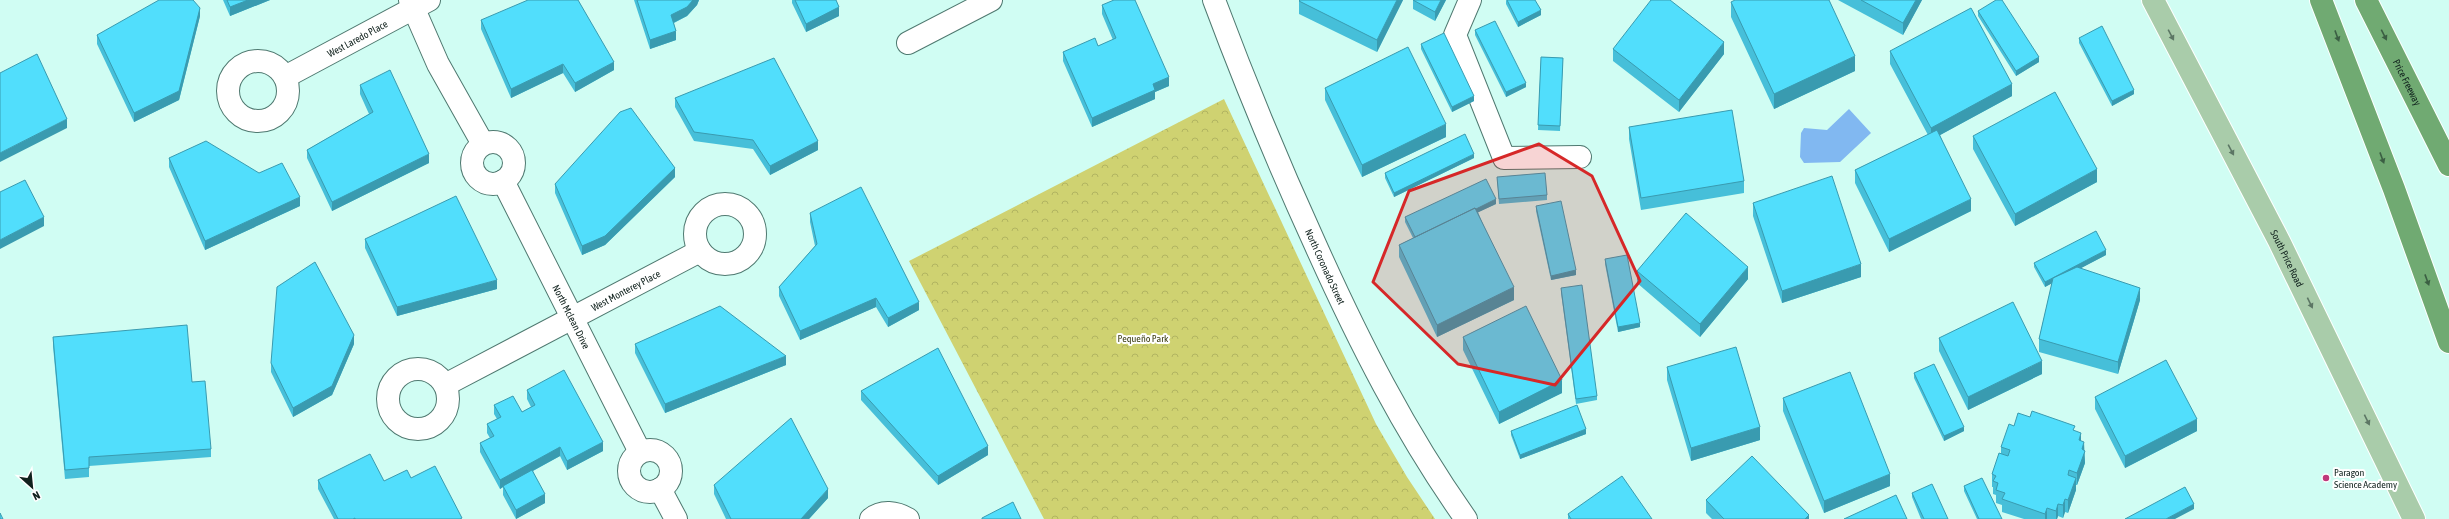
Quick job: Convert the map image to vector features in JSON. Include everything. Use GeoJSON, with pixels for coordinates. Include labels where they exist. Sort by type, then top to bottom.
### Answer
{"type":"FeatureCollection","features":[{"type":"Feature","properties":{"kind":"highway"},"geometry":{"type":"LineString","coordinates":[[2321,0],[2383,160],[2449,342]]}},
{"type":"Feature","properties":{"kind":"highway","name":"Price Freeway"},"geometry":{"type":"LineString","coordinates":[[2366,0],[2449,165]]}},
{"type":"Feature","properties":{"kind":"main road","name":"South Price Road"},"geometry":{"type":"LineString","coordinates":[[2153,0],[2279,242],[2414,519]]}},
{"type":"Feature","properties":{"kind":"street"},"geometry":{"type":"LineString","coordinates":[[908,43],[991,0]]}},
{"type":"Feature","properties":{"kind":"street","name":"North Coronado Street"},"geometry":{"type":"LineString","coordinates":[[1214,0],[1255,108],[1338,296],[1401,419],[1431,469],[1466,519]]}},
{"type":"Feature","properties":{"kind":"street"},"geometry":{"type":"LineString","coordinates":[[1470,0],[1456,35],[1504,158],[1580,157]]}},
{"type":"Feature","properties":{"kind":"street"},"geometry":{"type":"LineString","coordinates":[[417,3],[438,64],[483,144]]}},
{"type":"Feature","properties":{"kind":"street","name":"West Laredo Place"},"geometry":{"type":"LineString","coordinates":[[285,77],[417,3]]}},
{"type":"Feature","properties":{"kind":"street"},"geometry":{"type":"LineString","coordinates":[[498,142],[510,150],[514,163],[513,170],[504,181],[491,184],[484,182],[475,173],[472,160],[478,148],[483,144],[498,142]]}},
{"type":"Feature","properties":{"kind":"street","name":"North Mclean Drive"},"geometry":{"type":"LineString","coordinates":[[504,181],[640,452]]}},
{"type":"Feature","properties":{"kind":"street","name":"West Monterey Place"},"geometry":{"type":"LineString","coordinates":[[445,385],[700,250]]}},
{"type":"Feature","properties":{"kind":"street"},"geometry":{"type":"LineString","coordinates":[[654,450],[667,458],[672,471],[670,478],[660,490],[648,492],[641,490],[632,481],[629,469],[635,456],[640,452],[654,450]]}},
{"type":"Feature","properties":{"kind":"street"},"geometry":{"type":"LineString","coordinates":[[660,490],[676,519]]}},
{"type":"Feature","properties":{"kind":"street"},"geometry":{"type":"LineString","coordinates":[[871,519],[882,513],[892,513],[908,519]]}},
{"type":"Feature","properties":{"kind":"highlighted area"},"geometry":{"type":"Polygon","coordinates":[[[1539,144],[1592,176],[1640,281],[1555,385],[1458,364],[1373,282],[1409,191],[1539,144]]]}},
{"type":"Feature","properties":{"kind":"green space","name":"Pequeño Park"},"geometry":{"type":"Polygon","coordinates":[[[1224,99],[1376,424],[1407,477],[1435,519],[1044,519],[909,261],[1224,99]]]}},
{"type":"Feature","properties":{"kind":"water"},"geometry":{"type":"Polygon","coordinates":[[[1849,109],[1871,133],[1840,162],[1804,163],[1800,157],[1801,133],[1804,128],[1827,130],[1849,109]]]}},
{"type":"Feature","properties":{"kind":"building"},"geometry":{"type":"Polygon","coordinates":[[[159,0],[193,0],[200,8],[179,91],[134,113],[97,35],[159,0]]]}},
{"type":"Feature","properties":{"kind":"building"},"geometry":{"type":"Polygon","coordinates":[[[227,0],[248,0],[230,7],[227,0]]]}},
{"type":"Feature","properties":{"kind":"building"},"geometry":{"type":"Polygon","coordinates":[[[528,0],[578,0],[614,62],[575,83],[563,64],[511,89],[481,20],[528,0]]]}},
{"type":"Feature","properties":{"kind":"building"},"geometry":{"type":"Polygon","coordinates":[[[637,0],[693,0],[687,7],[671,15],[676,31],[650,40],[637,0]]]}},
{"type":"Feature","properties":{"kind":"building"},"geometry":{"type":"Polygon","coordinates":[[[795,0],[836,0],[839,7],[806,24],[795,0]]]}},
{"type":"Feature","properties":{"kind":"building"},"geometry":{"type":"Polygon","coordinates":[[[1114,0],[1135,0],[1169,77],[1153,84],[1155,90],[1092,118],[1063,52],[1095,38],[1098,46],[1116,38],[1102,5],[1114,0]]]}},
{"type":"Feature","properties":{"kind":"building"},"geometry":{"type":"Polygon","coordinates":[[[1397,0],[1377,40],[1299,1],[1397,0]]]}},
{"type":"Feature","properties":{"kind":"building"},"geometry":{"type":"Polygon","coordinates":[[[1413,0],[1441,0],[1435,12],[1413,0]]]}},
{"type":"Feature","properties":{"kind":"building"},"geometry":{"type":"Polygon","coordinates":[[[1507,0],[1535,0],[1541,10],[1518,22],[1507,0]]]}},
{"type":"Feature","properties":{"kind":"building"},"geometry":{"type":"Polygon","coordinates":[[[1651,0],[1670,0],[1724,42],[1679,100],[1613,49],[1651,0]]]}},
{"type":"Feature","properties":{"kind":"building"},"geometry":{"type":"Polygon","coordinates":[[[1735,0],[1829,0],[1855,56],[1774,94],[1731,2],[1735,0]]]}},
{"type":"Feature","properties":{"kind":"building"},"geometry":{"type":"Polygon","coordinates":[[[1861,0],[1916,0],[1903,23],[1861,0]]]}},
{"type":"Feature","properties":{"kind":"building"},"geometry":{"type":"Polygon","coordinates":[[[1996,0],[2002,0],[2039,57],[2016,71],[1978,11],[1996,0]]]}},
{"type":"Feature","properties":{"kind":"building"},"geometry":{"type":"Polygon","coordinates":[[[1971,8],[2012,84],[1931,128],[1890,51],[1971,8]]]}},
{"type":"Feature","properties":{"kind":"building"},"geometry":{"type":"Polygon","coordinates":[[[1495,21],[1526,83],[1506,92],[1475,30],[1495,21]]]}},
{"type":"Feature","properties":{"kind":"building"},"geometry":{"type":"Polygon","coordinates":[[[2102,26],[2134,90],[2112,101],[2079,38],[2102,26]]]}},
{"type":"Feature","properties":{"kind":"building"},"geometry":{"type":"Polygon","coordinates":[[[1444,33],[1474,96],[1452,107],[1421,44],[1444,33]]]}},
{"type":"Feature","properties":{"kind":"building"},"geometry":{"type":"Polygon","coordinates":[[[1408,47],[1446,124],[1362,165],[1325,88],[1408,47]]]}},
{"type":"Feature","properties":{"kind":"building"},"geometry":{"type":"Polygon","coordinates":[[[37,54],[67,119],[0,153],[0,73],[37,54]]]}},
{"type":"Feature","properties":{"kind":"building"},"geometry":{"type":"Polygon","coordinates":[[[1541,57],[1563,58],[1560,126],[1538,125],[1541,57]]]}},
{"type":"Feature","properties":{"kind":"building"},"geometry":{"type":"Polygon","coordinates":[[[774,58],[818,141],[770,166],[753,140],[694,132],[675,98],[774,58]]]}},
{"type":"Feature","properties":{"kind":"building"},"geometry":{"type":"Polygon","coordinates":[[[390,70],[429,154],[332,202],[307,150],[373,112],[360,85],[390,70]]]}},
{"type":"Feature","properties":{"kind":"building"},"geometry":{"type":"Polygon","coordinates":[[[2055,92],[2097,169],[2015,214],[1973,136],[2055,92]]]}},
{"type":"Feature","properties":{"kind":"building"},"geometry":{"type":"Polygon","coordinates":[[[631,108],[675,168],[605,236],[582,246],[555,184],[620,112],[631,108]]]}},
{"type":"Feature","properties":{"kind":"building"},"geometry":{"type":"Polygon","coordinates":[[[1732,110],[1744,181],[1641,198],[1629,127],[1732,110]]]}},
{"type":"Feature","properties":{"kind":"building"},"geometry":{"type":"Polygon","coordinates":[[[1937,130],[1971,199],[1889,239],[1855,170],[1937,130]]]}},
{"type":"Feature","properties":{"kind":"building"},"geometry":{"type":"Polygon","coordinates":[[[1465,134],[1474,154],[1394,193],[1385,173],[1465,134]]]}},
{"type":"Feature","properties":{"kind":"building"},"geometry":{"type":"Polygon","coordinates":[[[206,141],[259,173],[282,163],[300,197],[205,241],[169,158],[206,141]]]}},
{"type":"Feature","properties":{"kind":"building"},"geometry":{"type":"Polygon","coordinates":[[[1545,173],[1547,195],[1499,199],[1497,177],[1545,173]]]}},
{"type":"Feature","properties":{"kind":"building"},"geometry":{"type":"Polygon","coordinates":[[[1832,176],[1861,264],[1782,291],[1753,203],[1832,176]]]}},
{"type":"Feature","properties":{"kind":"building"},"geometry":{"type":"Polygon","coordinates":[[[1486,179],[1496,199],[1415,237],[1405,217],[1486,179]]]}},
{"type":"Feature","properties":{"kind":"building"},"geometry":{"type":"Polygon","coordinates":[[[25,180],[44,217],[0,240],[0,192],[25,180]]]}},
{"type":"Feature","properties":{"kind":"building"},"geometry":{"type":"Polygon","coordinates":[[[861,187],[919,302],[888,318],[876,298],[800,331],[779,287],[817,244],[810,213],[861,187]]]}},
{"type":"Feature","properties":{"kind":"building"},"geometry":{"type":"Polygon","coordinates":[[[456,196],[497,280],[397,307],[365,239],[456,196]]]}},
{"type":"Feature","properties":{"kind":"building"},"geometry":{"type":"Polygon","coordinates":[[[1561,201],[1576,270],[1551,276],[1536,206],[1561,201]]]}},
{"type":"Feature","properties":{"kind":"building"},"geometry":{"type":"Polygon","coordinates":[[[1475,208],[1514,287],[1437,325],[1399,245],[1475,208]]]}},
{"type":"Feature","properties":{"kind":"building"},"geometry":{"type":"Polygon","coordinates":[[[1686,213],[1748,267],[1700,324],[1637,271],[1686,213]]]}},
{"type":"Feature","properties":{"kind":"building"},"geometry":{"type":"Polygon","coordinates":[[[2096,231],[2106,250],[2045,282],[2034,263],[2096,231]]]}},
{"type":"Feature","properties":{"kind":"building"},"geometry":{"type":"Polygon","coordinates":[[[1627,255],[1640,323],[1618,327],[1605,259],[1627,255]]]}},
{"type":"Feature","properties":{"kind":"building"},"geometry":{"type":"Polygon","coordinates":[[[315,262],[354,335],[332,386],[293,408],[271,363],[277,287],[315,262]]]}},
{"type":"Feature","properties":{"kind":"building"},"geometry":{"type":"Polygon","coordinates":[[[2077,267],[2140,288],[2118,362],[2039,339],[2053,278],[2077,267]]]}},
{"type":"Feature","properties":{"kind":"building"},"geometry":{"type":"Polygon","coordinates":[[[1582,285],[1597,396],[1576,399],[1561,288],[1582,285]]]}},
{"type":"Feature","properties":{"kind":"building"},"geometry":{"type":"Polygon","coordinates":[[[2013,302],[2042,361],[1968,397],[1939,338],[2013,302]]]}},
{"type":"Feature","properties":{"kind":"building"},"geometry":{"type":"Polygon","coordinates":[[[720,306],[786,356],[665,404],[635,344],[720,306]]]}},
{"type":"Feature","properties":{"kind":"building"},"geometry":{"type":"Polygon","coordinates":[[[1526,306],[1562,380],[1499,412],[1463,337],[1526,306]]]}},
{"type":"Feature","properties":{"kind":"building"},"geometry":{"type":"Polygon","coordinates":[[[187,325],[192,382],[205,381],[211,449],[89,457],[89,468],[65,470],[53,337],[187,325]]]}},
{"type":"Feature","properties":{"kind":"building"},"geometry":{"type":"Polygon","coordinates":[[[1736,347],[1760,427],[1691,448],[1667,367],[1736,347]]]}},
{"type":"Feature","properties":{"kind":"building"},"geometry":{"type":"Polygon","coordinates":[[[938,348],[988,446],[938,476],[861,391],[938,348]]]}},
{"type":"Feature","properties":{"kind":"building"},"geometry":{"type":"Polygon","coordinates":[[[2166,360],[2197,419],[2125,456],[2095,397],[2166,360]]]}},
{"type":"Feature","properties":{"kind":"building"},"geometry":{"type":"Polygon","coordinates":[[[1934,364],[1964,427],[1944,436],[1914,373],[1934,364]]]}},
{"type":"Feature","properties":{"kind":"building"},"geometry":{"type":"Polygon","coordinates":[[[564,370],[603,442],[567,461],[560,447],[500,480],[480,443],[494,436],[487,424],[501,417],[494,405],[513,396],[522,412],[535,405],[527,390],[564,370]]]}},
{"type":"Feature","properties":{"kind":"building"},"geometry":{"type":"Polygon","coordinates":[[[1850,372],[1890,474],[1824,501],[1783,398],[1850,372]]]}},
{"type":"Feature","properties":{"kind":"building"},"geometry":{"type":"Polygon","coordinates":[[[1577,405],[1586,429],[1520,455],[1511,431],[1577,405]]]}},
{"type":"Feature","properties":{"kind":"building"},"geometry":{"type":"Polygon","coordinates":[[[2032,411],[2075,426],[2073,430],[2081,433],[2079,440],[2084,442],[2082,449],[2085,451],[2077,473],[2069,470],[2068,475],[2076,478],[2068,500],[2065,499],[2063,505],[2058,504],[2056,511],[2047,508],[2045,514],[2002,499],[2005,493],[1996,490],[1998,483],[1993,481],[1996,476],[1992,474],[1999,453],[2008,456],[2010,450],[2001,447],[2009,424],[2014,426],[2018,413],[2030,417],[2032,411]]]}},
{"type":"Feature","properties":{"kind":"building"},"geometry":{"type":"Polygon","coordinates":[[[791,418],[828,489],[801,519],[731,519],[714,485],[791,418]]]}},
{"type":"Feature","properties":{"kind":"building"},"geometry":{"type":"Polygon","coordinates":[[[370,454],[384,481],[407,470],[411,478],[435,466],[462,518],[338,519],[318,480],[370,454]]]}},
{"type":"Feature","properties":{"kind":"building"},"geometry":{"type":"Polygon","coordinates":[[[1752,456],[1809,515],[1805,519],[1724,519],[1706,500],[1752,456]]]}},
{"type":"Feature","properties":{"kind":"building"},"geometry":{"type":"Polygon","coordinates":[[[532,470],[545,494],[516,510],[503,486],[532,470]]]}},
{"type":"Feature","properties":{"kind":"building"},"geometry":{"type":"Polygon","coordinates":[[[1622,476],[1652,519],[1571,519],[1568,514],[1622,476]]]}},
{"type":"Feature","properties":{"kind":"building"},"geometry":{"type":"Polygon","coordinates":[[[1982,478],[2002,519],[1979,519],[1964,486],[1982,478]]]}},
{"type":"Feature","properties":{"kind":"building"},"geometry":{"type":"Polygon","coordinates":[[[1932,484],[1948,519],[1924,519],[1912,493],[1932,484]]]}},
{"type":"Feature","properties":{"kind":"building"},"geometry":{"type":"Polygon","coordinates":[[[2185,487],[2194,504],[2166,519],[2125,519],[2185,487]]]}},
{"type":"Feature","properties":{"kind":"building"},"geometry":{"type":"Polygon","coordinates":[[[1896,495],[1907,519],[1844,519],[1896,495]]]}},
{"type":"Feature","properties":{"kind":"building"},"geometry":{"type":"Polygon","coordinates":[[[1013,502],[1021,519],[982,519],[982,518],[1013,502]]]}},
{"type":"Feature","properties":{"kind":"place","name":"Paragon Science Academy"},"geometry":{"type":"Point","coordinates":[2326,478]}}]}
